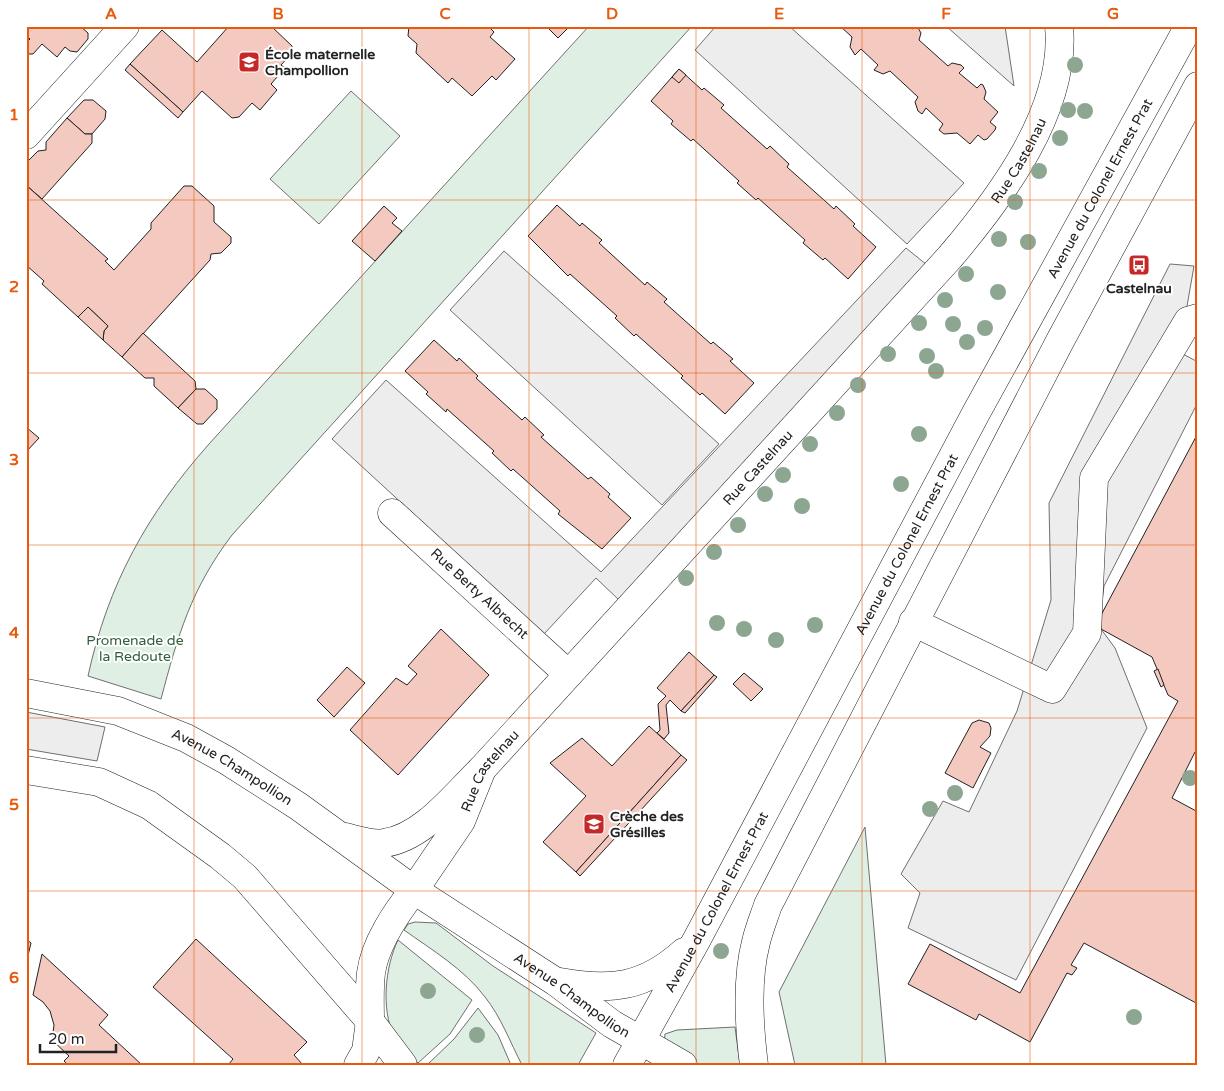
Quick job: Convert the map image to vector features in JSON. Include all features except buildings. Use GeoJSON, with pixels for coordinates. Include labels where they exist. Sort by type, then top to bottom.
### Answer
{"type":"FeatureCollection","features":[{"type":"Feature","properties":{"kind":"main road"},"geometry":{"type":"LineString","coordinates":[[26,136],[125,26]]}},
{"type":"Feature","properties":{"kind":"main road","name":"Rue Castelnau"},"geometry":{"type":"LineString","coordinates":[[414,890],[461,821],[482,769],[916,294],[979,222],[1035,134],[1053,89],[1060,45],[1059,26]]}},
{"type":"Feature","properties":{"kind":"main road","name":"Avenue du Colonel Ernest Prat"},"geometry":{"type":"LineString","coordinates":[[627,1065],[696,941],[976,413],[1190,26]]}},
{"type":"Feature","properties":{"kind":"main road"},"geometry":{"type":"LineString","coordinates":[[754,1065],[750,1016],[751,974],[755,943],[768,905],[913,622],[1198,86]]}},
{"type":"Feature","properties":{"kind":"main road"},"geometry":{"type":"LineString","coordinates":[[913,622],[1052,690],[1088,633],[1094,478],[1194,313]]}},
{"type":"Feature","properties":{"kind":"main road","name":"Rue Berty Albrecht"},"geometry":{"type":"LineString","coordinates":[[392,512],[568,674]]}},
{"type":"Feature","properties":{"kind":"main road","name":"Avenue Champollion"},"geometry":{"type":"LineString","coordinates":[[26,693],[118,711],[186,738],[263,782],[414,890],[556,982],[612,1024],[641,1039],[683,1065]]}},
{"type":"Feature","properties":{"kind":"main road"},"geometry":{"type":"LineString","coordinates":[[339,835],[364,842],[383,843],[401,838],[426,823],[482,769]]}},
{"type":"Feature","properties":{"kind":"main road"},"geometry":{"type":"LineString","coordinates":[[26,770],[99,782],[149,804],[193,835],[245,877],[370,1020],[403,1065]]}},
{"type":"Feature","properties":{"kind":"main road"},"geometry":{"type":"LineString","coordinates":[[358,1065],[366,1051],[370,1020],[371,972],[377,953],[390,926],[414,890]]}},
{"type":"Feature","properties":{"kind":"main road"},"geometry":{"type":"LineString","coordinates":[[556,982],[593,988],[622,985],[649,978],[667,968],[696,941]]}},
{"type":"Feature","properties":{"kind":"green space","name":"Promenade de la Redoute"},"geometry":{"type":"Polygon","coordinates":[[[589,26],[692,26],[232,535],[206,574],[196,594],[180,633],[161,699],[88,676],[96,642],[119,581],[149,524],[187,470],[589,26]]]}},
{"type":"Feature","properties":{"kind":"green space"},"geometry":{"type":"Polygon","coordinates":[[[351,91],[400,136],[319,224],[270,179],[351,91]]]}},
{"type":"Feature","properties":{"kind":"green space"},"geometry":{"type":"Polygon","coordinates":[[[865,827],[886,1065],[795,1065],[779,992],[865,827]]]}},
{"type":"Feature","properties":{"kind":"green space"},"geometry":{"type":"Polygon","coordinates":[[[415,922],[436,923],[493,966],[596,1033],[578,1065],[522,1065],[496,1013],[477,987],[447,961],[404,930],[408,924],[415,922]]]}},
{"type":"Feature","properties":{"kind":"green space"},"geometry":{"type":"Polygon","coordinates":[[[398,940],[472,1000],[450,1034],[418,1063],[396,1040],[387,1013],[386,988],[390,963],[398,940]]]}},
{"type":"Feature","properties":{"kind":"green space"},"geometry":{"type":"Polygon","coordinates":[[[478,1008],[498,1035],[511,1065],[427,1065],[454,1039],[478,1008]]]}},
{"type":"Feature","properties":{"kind":"green space"},"geometry":{"type":"Polygon","coordinates":[[[735,1027],[740,1065],[699,1065],[664,1045],[665,1034],[677,1030],[735,1027]]]}},
{"type":"Feature","properties":{"kind":"shaded area"},"geometry":{"type":"Polygon","coordinates":[[[716,26],[789,26],[964,183],[907,244],[695,50],[716,26]]]}},
{"type":"Feature","properties":{"kind":"shaded area"},"geometry":{"type":"Polygon","coordinates":[[[946,26],[1005,26],[1014,86],[946,26]]]}},
{"type":"Feature","properties":{"kind":"shaded area"},"geometry":{"type":"Polygon","coordinates":[[[906,248],[927,265],[620,601],[596,578],[544,634],[332,439],[386,380],[601,572],[906,248]]]}},
{"type":"Feature","properties":{"kind":"shaded area"},"geometry":{"type":"Polygon","coordinates":[[[504,251],[719,444],[662,505],[450,310],[504,251]]]}},
{"type":"Feature","properties":{"kind":"shaded area"},"geometry":{"type":"Polygon","coordinates":[[[1170,264],[1194,266],[1179,352],[1198,362],[1198,402],[1104,586],[1100,617],[1101,629],[1115,648],[1147,728],[1016,980],[908,928],[920,893],[901,874],[943,801],[969,812],[1017,711],[1051,600],[1049,503],[1170,264]]]}},
{"type":"Feature","properties":{"kind":"shaded area"},"geometry":{"type":"Polygon","coordinates":[[[26,712],[105,727],[97,761],[26,749],[26,712]]]}},
{"type":"Feature","properties":{"kind":"place","name":"École maternelle Champollion"},"geometry":{"type":"Point","coordinates":[249,62]}},
{"type":"Feature","properties":{"kind":"place","name":"Castelnau"},"geometry":{"type":"Point","coordinates":[1139,265]}},
{"type":"Feature","properties":{"kind":"place","name":"Crèche des Grésilles"},"geometry":{"type":"Point","coordinates":[594,824]}}]}
